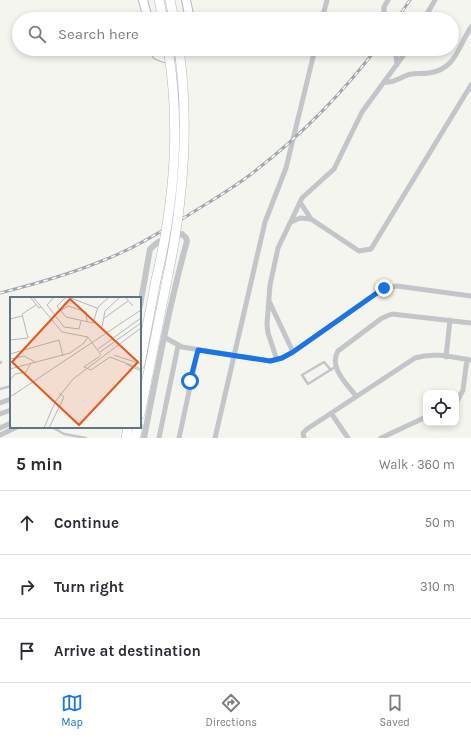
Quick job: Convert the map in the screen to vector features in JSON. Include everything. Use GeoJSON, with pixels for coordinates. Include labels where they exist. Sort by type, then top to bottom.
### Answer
{"type":"FeatureCollection","features":[{"type":"Feature","properties":{"kind":"highway"},"geometry":{"type":"LineString","coordinates":[[144,0],[147,12]]}},
{"type":"Feature","properties":{"kind":"highway"},"geometry":{"type":"LineString","coordinates":[[159,0],[162,12]]}},
{"type":"Feature","properties":{"kind":"highway"},"geometry":{"type":"LineString","coordinates":[[170,0],[173,12]]}},
{"type":"Feature","properties":{"kind":"highway"},"geometry":{"type":"LineString","coordinates":[[186,0],[189,12]]}},
{"type":"Feature","properties":{"kind":"highway"},"geometry":{"type":"LineString","coordinates":[[159,56],[164,58],[169,56]]}},
{"type":"Feature","properties":{"kind":"highway"},"geometry":{"type":"LineString","coordinates":[[141,359],[167,230],[174,161],[174,104],[169,56]]}},
{"type":"Feature","properties":{"kind":"highway"},"geometry":{"type":"LineString","coordinates":[[141,409],[177,224],[183,160],[183,102],[180,56]]}},
{"type":"Feature","properties":{"kind":"highway"},"geometry":{"type":"LineString","coordinates":[[126,438],[128,428]]}},
{"type":"Feature","properties":{"kind":"highway"},"geometry":{"type":"LineString","coordinates":[[135,438],[138,428]]}},
{"type":"Feature","properties":{"kind":"street"},"geometry":{"type":"LineString","coordinates":[[324,12],[327,0]]}},
{"type":"Feature","properties":{"kind":"street"},"geometry":{"type":"LineString","coordinates":[[384,12],[384,7],[388,0]]}},
{"type":"Feature","properties":{"kind":"street"},"geometry":{"type":"LineString","coordinates":[[428,12],[435,0]]}},
{"type":"Feature","properties":{"kind":"street"},"geometry":{"type":"LineString","coordinates":[[459,49],[471,27]]}},
{"type":"Feature","properties":{"kind":"street"},"geometry":{"type":"LineString","coordinates":[[215,438],[265,222],[286,168],[313,56]]}},
{"type":"Feature","properties":{"kind":"street"},"geometry":{"type":"LineString","coordinates":[[396,56],[397,65]]}},
{"type":"Feature","properties":{"kind":"street"},"geometry":{"type":"LineString","coordinates":[[277,360],[267,328],[268,300],[278,248],[300,202],[308,191],[334,169],[357,121],[403,56]]}},
{"type":"Feature","properties":{"kind":"street"},"geometry":{"type":"LineString","coordinates":[[384,82],[390,82],[411,74],[429,73],[446,67],[455,56]]}},
{"type":"Feature","properties":{"kind":"street"},"geometry":{"type":"LineString","coordinates":[[300,202],[306,214],[311,219],[360,251],[371,249],[471,85]]}},
{"type":"Feature","properties":{"kind":"street"},"geometry":{"type":"LineString","coordinates":[[291,222],[300,218],[311,219]]}},
{"type":"Feature","properties":{"kind":"street"},"geometry":{"type":"LineString","coordinates":[[141,300],[150,250],[158,242],[182,234],[187,241],[179,265],[144,438]]}},
{"type":"Feature","properties":{"kind":"street"},"geometry":{"type":"LineString","coordinates":[[164,337],[178,346],[256,360],[277,360],[293,352],[381,290],[390,286],[471,296]]}},
{"type":"Feature","properties":{"kind":"street"},"geometry":{"type":"LineString","coordinates":[[268,300],[293,352]]}},
{"type":"Feature","properties":{"kind":"street"},"geometry":{"type":"LineString","coordinates":[[356,396],[333,369],[335,356],[338,351],[387,316],[398,313],[471,323]]}},
{"type":"Feature","properties":{"kind":"street"},"geometry":{"type":"LineString","coordinates":[[446,357],[450,320]]}},
{"type":"Feature","properties":{"kind":"street"},"geometry":{"type":"LineString","coordinates":[[159,438],[178,346]]}},
{"type":"Feature","properties":{"kind":"street"},"geometry":{"type":"LineString","coordinates":[[179,438],[198,350]]}},
{"type":"Feature","properties":{"kind":"street"},"geometry":{"type":"LineString","coordinates":[[304,438],[302,435],[304,431],[415,358],[425,355],[469,360],[463,390],[459,397]]}},
{"type":"Feature","properties":{"kind":"street"},"geometry":{"type":"LineString","coordinates":[[0,402],[10,399]]}},
{"type":"Feature","properties":{"kind":"street"},"geometry":{"type":"LineString","coordinates":[[0,414],[10,410]]}},
{"type":"Feature","properties":{"kind":"street"},"geometry":{"type":"LineString","coordinates":[[331,413],[348,438]]}},
{"type":"Feature","properties":{"kind":"street"},"geometry":{"type":"LineString","coordinates":[[381,438],[423,418]]}},
{"type":"Feature","properties":{"kind":"street"},"geometry":{"type":"LineString","coordinates":[[0,428],[10,423]]}},
{"type":"Feature","properties":{"kind":"street"},"geometry":{"type":"LineString","coordinates":[[0,435],[16,428]]}},
{"type":"Feature","properties":{"kind":"lane"},"geometry":{"type":"LineString","coordinates":[[325,362],[333,369],[308,384],[302,375],[325,362]]}},
{"type":"Feature","properties":{"kind":"lane"},"geometry":{"type":"LineString","coordinates":[[0,390],[10,386]]}},
{"type":"Feature","properties":{"kind":"lane"},"geometry":{"type":"LineString","coordinates":[[54,428],[64,434],[86,438]]}},
{"type":"Feature","properties":{"kind":"railway"},"geometry":{"type":"LineString","coordinates":[[402,12],[410,0]]}},
{"type":"Feature","properties":{"kind":"railway"},"geometry":{"type":"LineString","coordinates":[[0,293],[66,274],[115,256],[157,234],[230,189],[272,158],[304,129],[349,83],[371,56]]}},
{"type":"Feature","properties":{"kind":"route"},"geometry":{"type":"LineString","coordinates":[[190,381],[198,350],[256,360],[277,360],[293,352],[384,288]]}}]}
